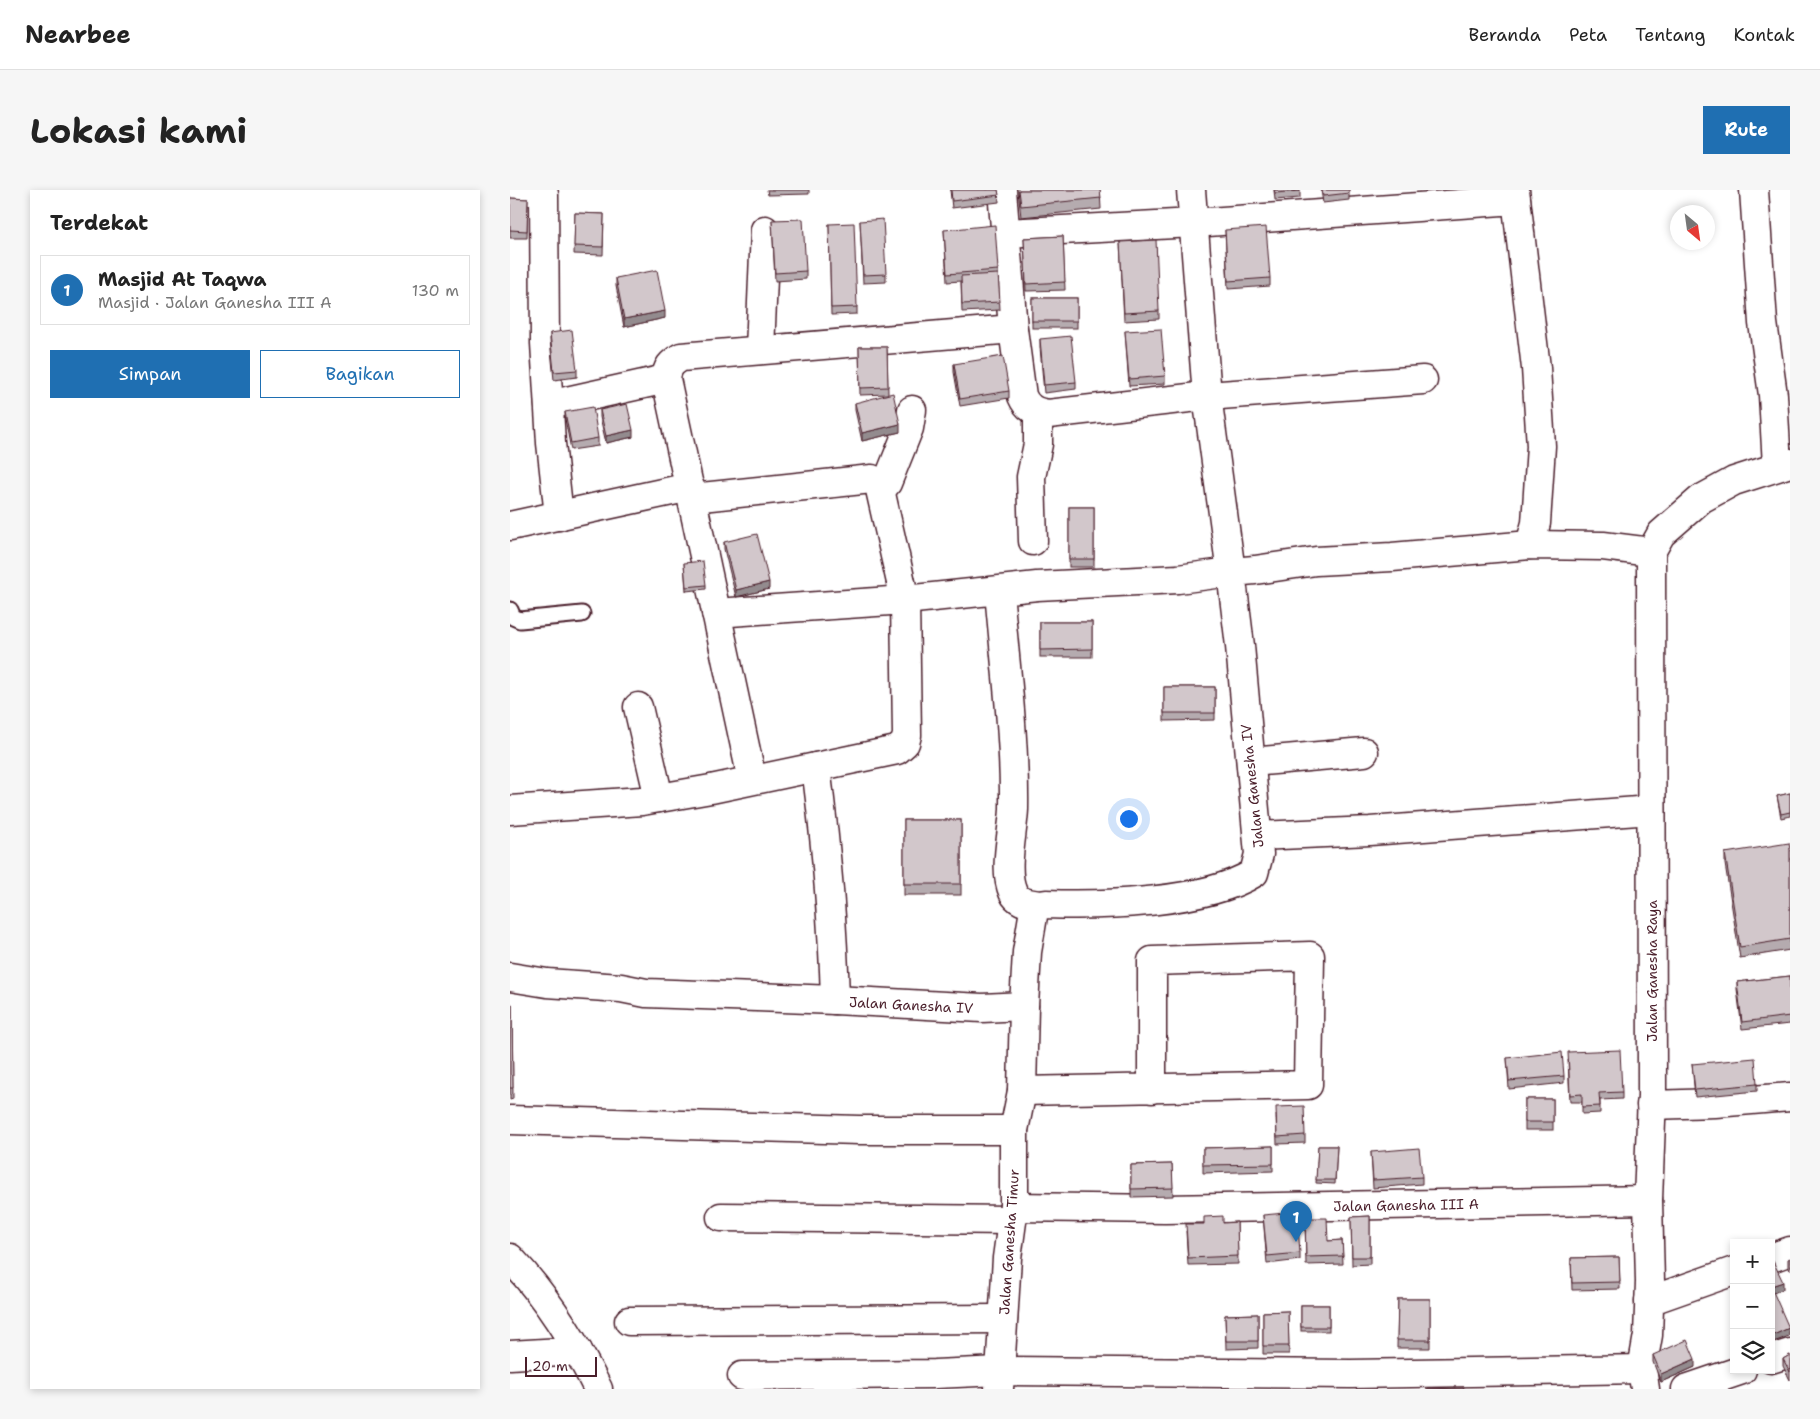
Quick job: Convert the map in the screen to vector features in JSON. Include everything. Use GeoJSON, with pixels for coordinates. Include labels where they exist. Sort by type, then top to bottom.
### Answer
{"type":"FeatureCollection","features":[{"type":"Feature","properties":{"kind":"street"},"geometry":{"type":"LineString","coordinates":[[510,192],[528,190]]}},
{"type":"Feature","properties":{"kind":"street"},"geometry":{"type":"LineString","coordinates":[[539,190],[542,190],[544,194],[545,343],[559,516]]}},
{"type":"Feature","properties":{"kind":"street"},"geometry":{"type":"LineString","coordinates":[[1002,190],[1013,329],[1022,396],[1025,403],[1038,413],[1048,414],[1207,396],[1423,380]]}},
{"type":"Feature","properties":{"kind":"street","name":"Jalan Ganesha IV"},"geometry":{"type":"LineString","coordinates":[[1039,905],[1105,904],[1167,898],[1226,887],[1254,873],[1259,854],[1240,646],[1207,396],[1191,190]]}},
{"type":"Feature","properties":{"kind":"street"},"geometry":{"type":"LineString","coordinates":[[716,612],[905,600],[1037,586],[1178,579],[1316,561],[1392,557],[1530,545],[1603,546],[1651,552],[1661,534],[1702,499],[1734,481],[1784,465],[1764,323],[1754,190]]}},
{"type":"Feature","properties":{"kind":"street"},"geometry":{"type":"LineString","coordinates":[[1005,233],[1194,223],[1515,195],[1536,368],[1541,446],[1536,523],[1530,545]]}},
{"type":"Feature","properties":{"kind":"street"},"geometry":{"type":"LineString","coordinates":[[760,350],[765,230]]}},
{"type":"Feature","properties":{"kind":"street"},"geometry":{"type":"LineString","coordinates":[[752,779],[666,379],[667,370],[672,363],[681,357],[1013,329]]}},
{"type":"Feature","properties":{"kind":"street"},"geometry":{"type":"LineString","coordinates":[[549,405],[666,379]]}},
{"type":"Feature","properties":{"kind":"street"},"geometry":{"type":"LineString","coordinates":[[881,490],[887,483],[908,428],[912,410]]}},
{"type":"Feature","properties":{"kind":"street"},"geometry":{"type":"LineString","coordinates":[[1033,541],[1031,477],[1038,444],[1038,413]]}},
{"type":"Feature","properties":{"kind":"street"},"geometry":{"type":"LineString","coordinates":[[510,526],[599,506],[691,492],[872,479],[876,481],[881,490],[905,600],[907,735],[905,743],[897,750],[889,753],[752,779],[711,789],[642,801],[510,810]]}},
{"type":"Feature","properties":{"kind":"street","name":"Jalan Ganesha Raya"},"geometry":{"type":"LineString","coordinates":[[1644,1379],[1649,1301],[1648,1200],[1651,1105],[1651,810],[1653,786],[1651,552]]}},
{"type":"Feature","properties":{"kind":"street"},"geometry":{"type":"LineString","coordinates":[[999,591],[1011,739],[1014,809],[1009,863],[1011,884],[1014,894],[1021,902],[1039,905]]}},
{"type":"Feature","properties":{"kind":"street"},"geometry":{"type":"LineString","coordinates":[[638,707],[659,798]]}},
{"type":"Feature","properties":{"kind":"street"},"geometry":{"type":"LineString","coordinates":[[1251,762],[1364,752]]}},
{"type":"Feature","properties":{"kind":"street"},"geometry":{"type":"LineString","coordinates":[[816,767],[831,895],[835,1000]]}},
{"type":"Feature","properties":{"kind":"street"},"geometry":{"type":"LineString","coordinates":[[1258,836],[1416,828],[1651,810]]}},
{"type":"Feature","properties":{"kind":"street"},"geometry":{"type":"LineString","coordinates":[[1024,1006],[1027,952],[1032,916],[1034,910],[1039,905]]}},
{"type":"Feature","properties":{"kind":"street"},"geometry":{"type":"LineString","coordinates":[[1022,1091],[1308,1085],[1310,956],[1152,961],[1152,1088]]}},
{"type":"Feature","properties":{"kind":"street","name":"Jalan Ganesha IV"},"geometry":{"type":"LineString","coordinates":[[510,977],[547,983],[621,988],[646,993],[982,1008],[1024,1006]]}},
{"type":"Feature","properties":{"kind":"street","name":"Jalan Ganesha Timur"},"geometry":{"type":"LineString","coordinates":[[999,1380],[1007,1258],[1013,1214],[1014,1130],[1022,1091],[1024,1006]]}},
{"type":"Feature","properties":{"kind":"street"},"geometry":{"type":"LineString","coordinates":[[1651,1105],[1715,1103],[1790,1097]]}},
{"type":"Feature","properties":{"kind":"street"},"geometry":{"type":"LineString","coordinates":[[510,1120],[859,1130],[1014,1130]]}},
{"type":"Feature","properties":{"kind":"street","name":"Jalan Ganesha III A"},"geometry":{"type":"LineString","coordinates":[[721,1217],[1013,1214],[1165,1208],[1648,1200]]}},
{"type":"Feature","properties":{"kind":"street"},"geometry":{"type":"LineString","coordinates":[[1775,1257],[1790,1251]]}},
{"type":"Feature","properties":{"kind":"street"},"geometry":{"type":"LineString","coordinates":[[510,1258],[551,1308],[578,1351],[598,1389]]}},
{"type":"Feature","properties":{"kind":"street"},"geometry":{"type":"LineString","coordinates":[[1649,1301],[1730,1272]]}},
{"type":"Feature","properties":{"kind":"street"},"geometry":{"type":"LineString","coordinates":[[629,1321],[1003,1320]]}},
{"type":"Feature","properties":{"kind":"street"},"geometry":{"type":"LineString","coordinates":[[510,1355],[578,1351]]}},
{"type":"Feature","properties":{"kind":"street"},"geometry":{"type":"LineString","coordinates":[[1775,1358],[1790,1353]]}},
{"type":"Feature","properties":{"kind":"street"},"geometry":{"type":"LineString","coordinates":[[742,1376],[935,1374],[999,1380],[1351,1374],[1644,1379]]}},
{"type":"Feature","properties":{"kind":"street"},"geometry":{"type":"LineString","coordinates":[[1686,1389],[1730,1374]]}},
{"type":"Feature","properties":{"kind":"lane"},"geometry":{"type":"LineString","coordinates":[[510,610],[514,617],[520,620],[582,614]]}},
{"type":"Feature","properties":{"kind":"building"},"geometry":{"type":"Polygon","coordinates":[[[951,190],[998,190],[999,195],[952,201],[951,190]]]}},
{"type":"Feature","properties":{"kind":"building"},"geometry":{"type":"Polygon","coordinates":[[[1019,190],[1100,190],[1101,198],[1021,206],[1019,190]]]}},
{"type":"Feature","properties":{"kind":"building"},"geometry":{"type":"Polygon","coordinates":[[[1274,190],[1300,190],[1300,191],[1275,193],[1274,190]]]}},
{"type":"Feature","properties":{"kind":"building"},"geometry":{"type":"Polygon","coordinates":[[[1322,190],[1349,190],[1349,193],[1323,196],[1322,190]]]}},
{"type":"Feature","properties":{"kind":"building"},"geometry":{"type":"Polygon","coordinates":[[[510,198],[528,199],[527,231],[510,230],[510,198]]]}},
{"type":"Feature","properties":{"kind":"building"},"geometry":{"type":"Polygon","coordinates":[[[575,213],[604,214],[603,247],[574,246],[575,213]]]}},
{"type":"Feature","properties":{"kind":"building"},"geometry":{"type":"Polygon","coordinates":[[[803,219],[806,271],[775,273],[772,220],[803,219]]]}},
{"type":"Feature","properties":{"kind":"building"},"geometry":{"type":"Polygon","coordinates":[[[883,219],[886,274],[863,275],[860,221],[883,219]]]}},
{"type":"Feature","properties":{"kind":"building"},"geometry":{"type":"Polygon","coordinates":[[[854,223],[857,307],[831,308],[829,224],[854,223]]]}},
{"type":"Feature","properties":{"kind":"building"},"geometry":{"type":"Polygon","coordinates":[[[995,225],[998,270],[947,274],[944,230],[995,225]]]}},
{"type":"Feature","properties":{"kind":"building"},"geometry":{"type":"Polygon","coordinates":[[[1266,227],[1270,278],[1228,281],[1225,230],[1266,227]]]}},
{"type":"Feature","properties":{"kind":"building"},"geometry":{"type":"Polygon","coordinates":[[[1063,236],[1065,282],[1026,284],[1024,238],[1063,236]]]}},
{"type":"Feature","properties":{"kind":"building"},"geometry":{"type":"Polygon","coordinates":[[[1156,240],[1159,311],[1124,313],[1120,242],[1156,240]]]}},
{"type":"Feature","properties":{"kind":"building"},"geometry":{"type":"Polygon","coordinates":[[[657,270],[665,311],[624,319],[616,278],[657,270]]]}},
{"type":"Feature","properties":{"kind":"building"},"geometry":{"type":"Polygon","coordinates":[[[998,274],[1000,302],[962,304],[961,276],[998,274]]]}},
{"type":"Feature","properties":{"kind":"building"},"geometry":{"type":"Polygon","coordinates":[[[1032,298],[1077,298],[1077,321],[1032,321],[1032,298]]]}},
{"type":"Feature","properties":{"kind":"building"},"geometry":{"type":"Polygon","coordinates":[[[1161,329],[1165,376],[1129,379],[1125,331],[1161,329]]]}},
{"type":"Feature","properties":{"kind":"building"},"geometry":{"type":"Polygon","coordinates":[[[572,330],[577,370],[554,372],[550,333],[572,330]]]}},
{"type":"Feature","properties":{"kind":"building"},"geometry":{"type":"Polygon","coordinates":[[[1071,336],[1076,382],[1044,385],[1040,339],[1071,336]]]}},
{"type":"Feature","properties":{"kind":"building"},"geometry":{"type":"Polygon","coordinates":[[[859,347],[887,347],[888,387],[860,388],[859,347]]]}},
{"type":"Feature","properties":{"kind":"building"},"geometry":{"type":"Polygon","coordinates":[[[1003,356],[1009,391],[960,399],[954,364],[1003,356]]]}},
{"type":"Feature","properties":{"kind":"building"},"geometry":{"type":"Polygon","coordinates":[[[893,393],[900,424],[862,433],[855,403],[893,393]]]}},
{"type":"Feature","properties":{"kind":"building"},"geometry":{"type":"Polygon","coordinates":[[[627,404],[633,430],[606,436],[600,410],[627,404]]]}},
{"type":"Feature","properties":{"kind":"building"},"geometry":{"type":"Polygon","coordinates":[[[593,407],[598,438],[571,443],[565,412],[593,407]]]}},
{"type":"Feature","properties":{"kind":"building"},"geometry":{"type":"Polygon","coordinates":[[[1069,507],[1094,507],[1094,559],[1069,559],[1069,507]]]}},
{"type":"Feature","properties":{"kind":"building"},"geometry":{"type":"Polygon","coordinates":[[[757,534],[769,582],[736,590],[724,542],[757,534]]]}},
{"type":"Feature","properties":{"kind":"building"},"geometry":{"type":"Polygon","coordinates":[[[703,561],[706,585],[686,587],[684,563],[703,561]]]}},
{"type":"Feature","properties":{"kind":"building"},"geometry":{"type":"Polygon","coordinates":[[[1040,622],[1092,622],[1092,649],[1040,650],[1040,622]]]}},
{"type":"Feature","properties":{"kind":"building"},"geometry":{"type":"Polygon","coordinates":[[[1164,687],[1215,687],[1215,713],[1164,713],[1164,687]]]}},
{"type":"Feature","properties":{"kind":"building"},"geometry":{"type":"Polygon","coordinates":[[[1790,793],[1790,812],[1781,814],[1777,796],[1790,793]]]}},
{"type":"Feature","properties":{"kind":"building"},"geometry":{"type":"Polygon","coordinates":[[[904,820],[961,820],[961,884],[904,884],[904,820]]]}},
{"type":"Feature","properties":{"kind":"building"},"geometry":{"type":"Polygon","coordinates":[[[1789,843],[1790,939],[1740,947],[1725,853],[1789,843]]]}},
{"type":"Feature","properties":{"kind":"building"},"geometry":{"type":"Polygon","coordinates":[[[1790,976],[1790,1016],[1742,1022],[1737,982],[1790,976]]]}},
{"type":"Feature","properties":{"kind":"building"},"geometry":{"type":"Polygon","coordinates":[[[510,1005],[512,1005],[513,1088],[510,1088],[510,1005]]]}},
{"type":"Feature","properties":{"kind":"building"},"geometry":{"type":"Polygon","coordinates":[[[1620,1050],[1622,1092],[1599,1093],[1600,1106],[1582,1107],[1582,1094],[1570,1095],[1568,1052],[1620,1050]]]}},
{"type":"Feature","properties":{"kind":"building"},"geometry":{"type":"Polygon","coordinates":[[[1562,1052],[1564,1076],[1509,1081],[1507,1058],[1562,1052]]]}},
{"type":"Feature","properties":{"kind":"building"},"geometry":{"type":"Polygon","coordinates":[[[1755,1058],[1757,1084],[1695,1090],[1692,1064],[1755,1058]]]}},
{"type":"Feature","properties":{"kind":"building"},"geometry":{"type":"Polygon","coordinates":[[[1525,1099],[1553,1099],[1553,1122],[1525,1122],[1525,1099]]]}},
{"type":"Feature","properties":{"kind":"building"},"geometry":{"type":"Polygon","coordinates":[[[1304,1106],[1305,1135],[1277,1137],[1276,1107],[1304,1106]]]}},
{"type":"Feature","properties":{"kind":"building"},"geometry":{"type":"Polygon","coordinates":[[[1273,1146],[1273,1164],[1203,1165],[1203,1148],[1273,1146]]]}},
{"type":"Feature","properties":{"kind":"building"},"geometry":{"type":"Polygon","coordinates":[[[1318,1146],[1337,1146],[1335,1180],[1316,1180],[1318,1146]]]}},
{"type":"Feature","properties":{"kind":"building"},"geometry":{"type":"Polygon","coordinates":[[[1419,1148],[1422,1177],[1373,1180],[1371,1152],[1419,1148]]]}},
{"type":"Feature","properties":{"kind":"building"},"geometry":{"type":"Polygon","coordinates":[[[1172,1164],[1173,1188],[1131,1189],[1131,1165],[1172,1164]]]}},
{"type":"Feature","properties":{"kind":"building"},"geometry":{"type":"Polygon","coordinates":[[[1297,1212],[1300,1253],[1267,1256],[1263,1215],[1297,1212]]]}},
{"type":"Feature","properties":{"kind":"building"},"geometry":{"type":"Polygon","coordinates":[[[1223,1216],[1223,1223],[1237,1222],[1238,1256],[1188,1258],[1186,1224],[1204,1224],[1204,1217],[1223,1216]]]}},
{"type":"Feature","properties":{"kind":"building"},"geometry":{"type":"Polygon","coordinates":[[[1370,1216],[1370,1257],[1352,1257],[1351,1217],[1370,1216]]]}},
{"type":"Feature","properties":{"kind":"building"},"geometry":{"type":"Polygon","coordinates":[[[1305,1218],[1327,1218],[1328,1241],[1342,1240],[1343,1256],[1306,1257],[1305,1218]]]}},
{"type":"Feature","properties":{"kind":"building"},"geometry":{"type":"Polygon","coordinates":[[[1619,1257],[1620,1282],[1572,1283],[1571,1258],[1619,1257]]]}},
{"type":"Feature","properties":{"kind":"building"},"geometry":{"type":"Polygon","coordinates":[[[1775,1265],[1783,1282],[1775,1285],[1775,1265]]]}},
{"type":"Feature","properties":{"kind":"building"},"geometry":{"type":"Polygon","coordinates":[[[1775,1296],[1789,1328],[1775,1334],[1775,1296]]]}},
{"type":"Feature","properties":{"kind":"building"},"geometry":{"type":"Polygon","coordinates":[[[1398,1299],[1430,1299],[1430,1340],[1397,1340],[1398,1299]]]}},
{"type":"Feature","properties":{"kind":"building"},"geometry":{"type":"Polygon","coordinates":[[[1301,1305],[1329,1305],[1329,1327],[1301,1327],[1301,1305]]]}},
{"type":"Feature","properties":{"kind":"building"},"geometry":{"type":"Polygon","coordinates":[[[1288,1311],[1289,1346],[1263,1346],[1263,1312],[1288,1311]]]}},
{"type":"Feature","properties":{"kind":"building"},"geometry":{"type":"Polygon","coordinates":[[[1258,1314],[1258,1341],[1226,1341],[1225,1315],[1258,1314]]]}},
{"type":"Feature","properties":{"kind":"building"},"geometry":{"type":"Polygon","coordinates":[[[1687,1340],[1695,1359],[1661,1374],[1653,1355],[1687,1340]]]}},
{"type":"Feature","properties":{"kind":"building"},"geometry":{"type":"Polygon","coordinates":[[[1790,1355],[1790,1372],[1783,1359],[1790,1355]]]}},
{"type":"Feature","properties":{"kind":"building"},"geometry":{"type":"Polygon","coordinates":[[[1464,1388],[1464,1389],[1426,1389],[1464,1388]]]}},
{"type":"Feature","properties":{"kind":"place","name":"Masjid At Taqwa"},"geometry":{"type":"Point","coordinates":[1296,1242]}}]}
